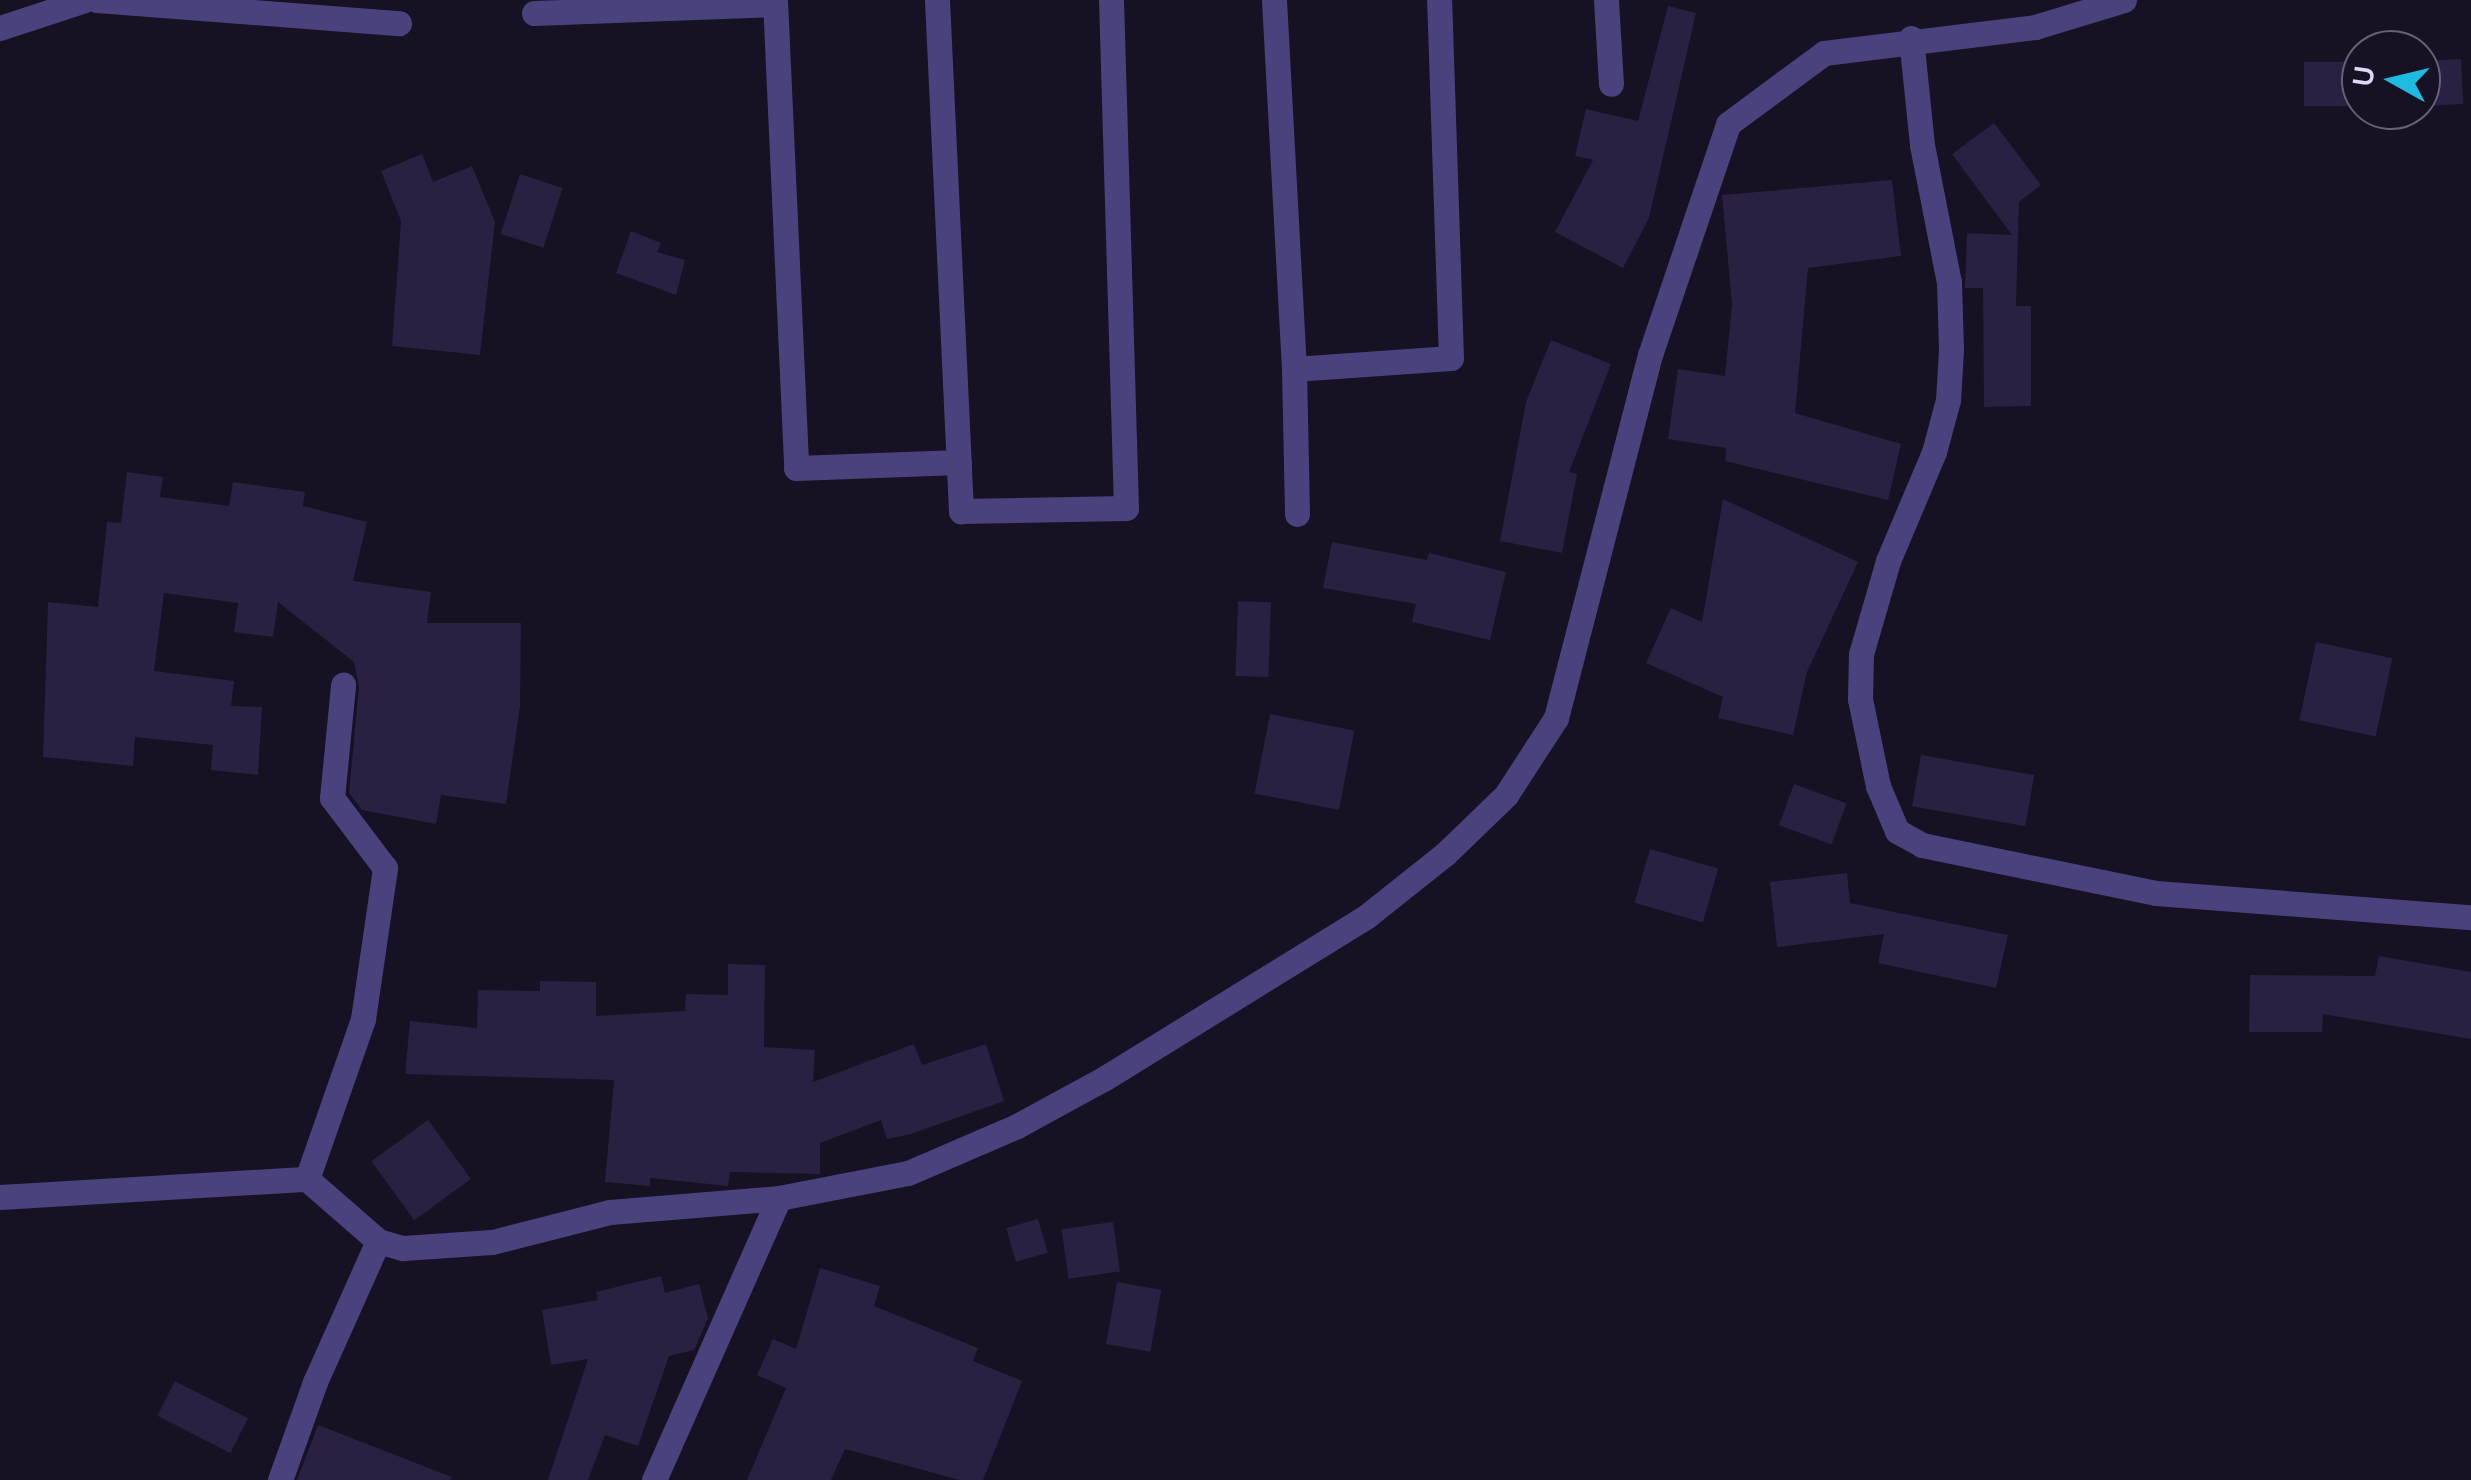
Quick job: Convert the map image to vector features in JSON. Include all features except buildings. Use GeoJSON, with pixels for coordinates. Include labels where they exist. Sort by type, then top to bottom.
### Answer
{"type":"FeatureCollection","features":[{"type":"Feature","properties":{"kind":"street"},"geometry":{"type":"LineString","coordinates":[[0,28],[86,0]]}},
{"type":"Feature","properties":{"kind":"street"},"geometry":{"type":"LineString","coordinates":[[97,0],[269,7],[399,24]]}},
{"type":"Feature","properties":{"kind":"street"},"geometry":{"type":"LineString","coordinates":[[937,0],[961,511],[1126,508],[1111,0]]}},
{"type":"Feature","properties":{"kind":"street"},"geometry":{"type":"LineString","coordinates":[[1274,0],[1294,368],[1297,514]]}},
{"type":"Feature","properties":{"kind":"street"},"geometry":{"type":"LineString","coordinates":[[1294,368],[1451,358],[1439,0]]}},
{"type":"Feature","properties":{"kind":"street"},"geometry":{"type":"LineString","coordinates":[[1606,0],[1611,84]]}},
{"type":"Feature","properties":{"kind":"street"},"geometry":{"type":"LineString","coordinates":[[0,1197],[306,1179],[378,1241],[404,1248],[492,1242],[610,1212],[779,1198],[908,1172],[1056,1104],[1367,916],[1506,795],[1556,718],[1650,355],[1728,124],[1824,53],[1911,38],[2018,30],[2124,0]]}},
{"type":"Feature","properties":{"kind":"street"},"geometry":{"type":"LineString","coordinates":[[534,13],[775,2],[796,468],[959,462]]}},
{"type":"Feature","properties":{"kind":"street"},"geometry":{"type":"LineString","coordinates":[[1911,38],[1922,145],[1949,282],[1951,350],[1948,400],[1934,452],[1888,561],[1860,654],[1860,699],[1878,786],[1896,831],[1922,845],[2156,893],[2471,917]]}},
{"type":"Feature","properties":{"kind":"street"},"geometry":{"type":"LineString","coordinates":[[306,1179],[364,1019],[385,868],[332,798],[343,685]]}},
{"type":"Feature","properties":{"kind":"street"},"geometry":{"type":"LineString","coordinates":[[654,1480],[779,1198]]}},
{"type":"Feature","properties":{"kind":"street"},"geometry":{"type":"LineString","coordinates":[[280,1480],[315,1382],[378,1241]]}}]}
